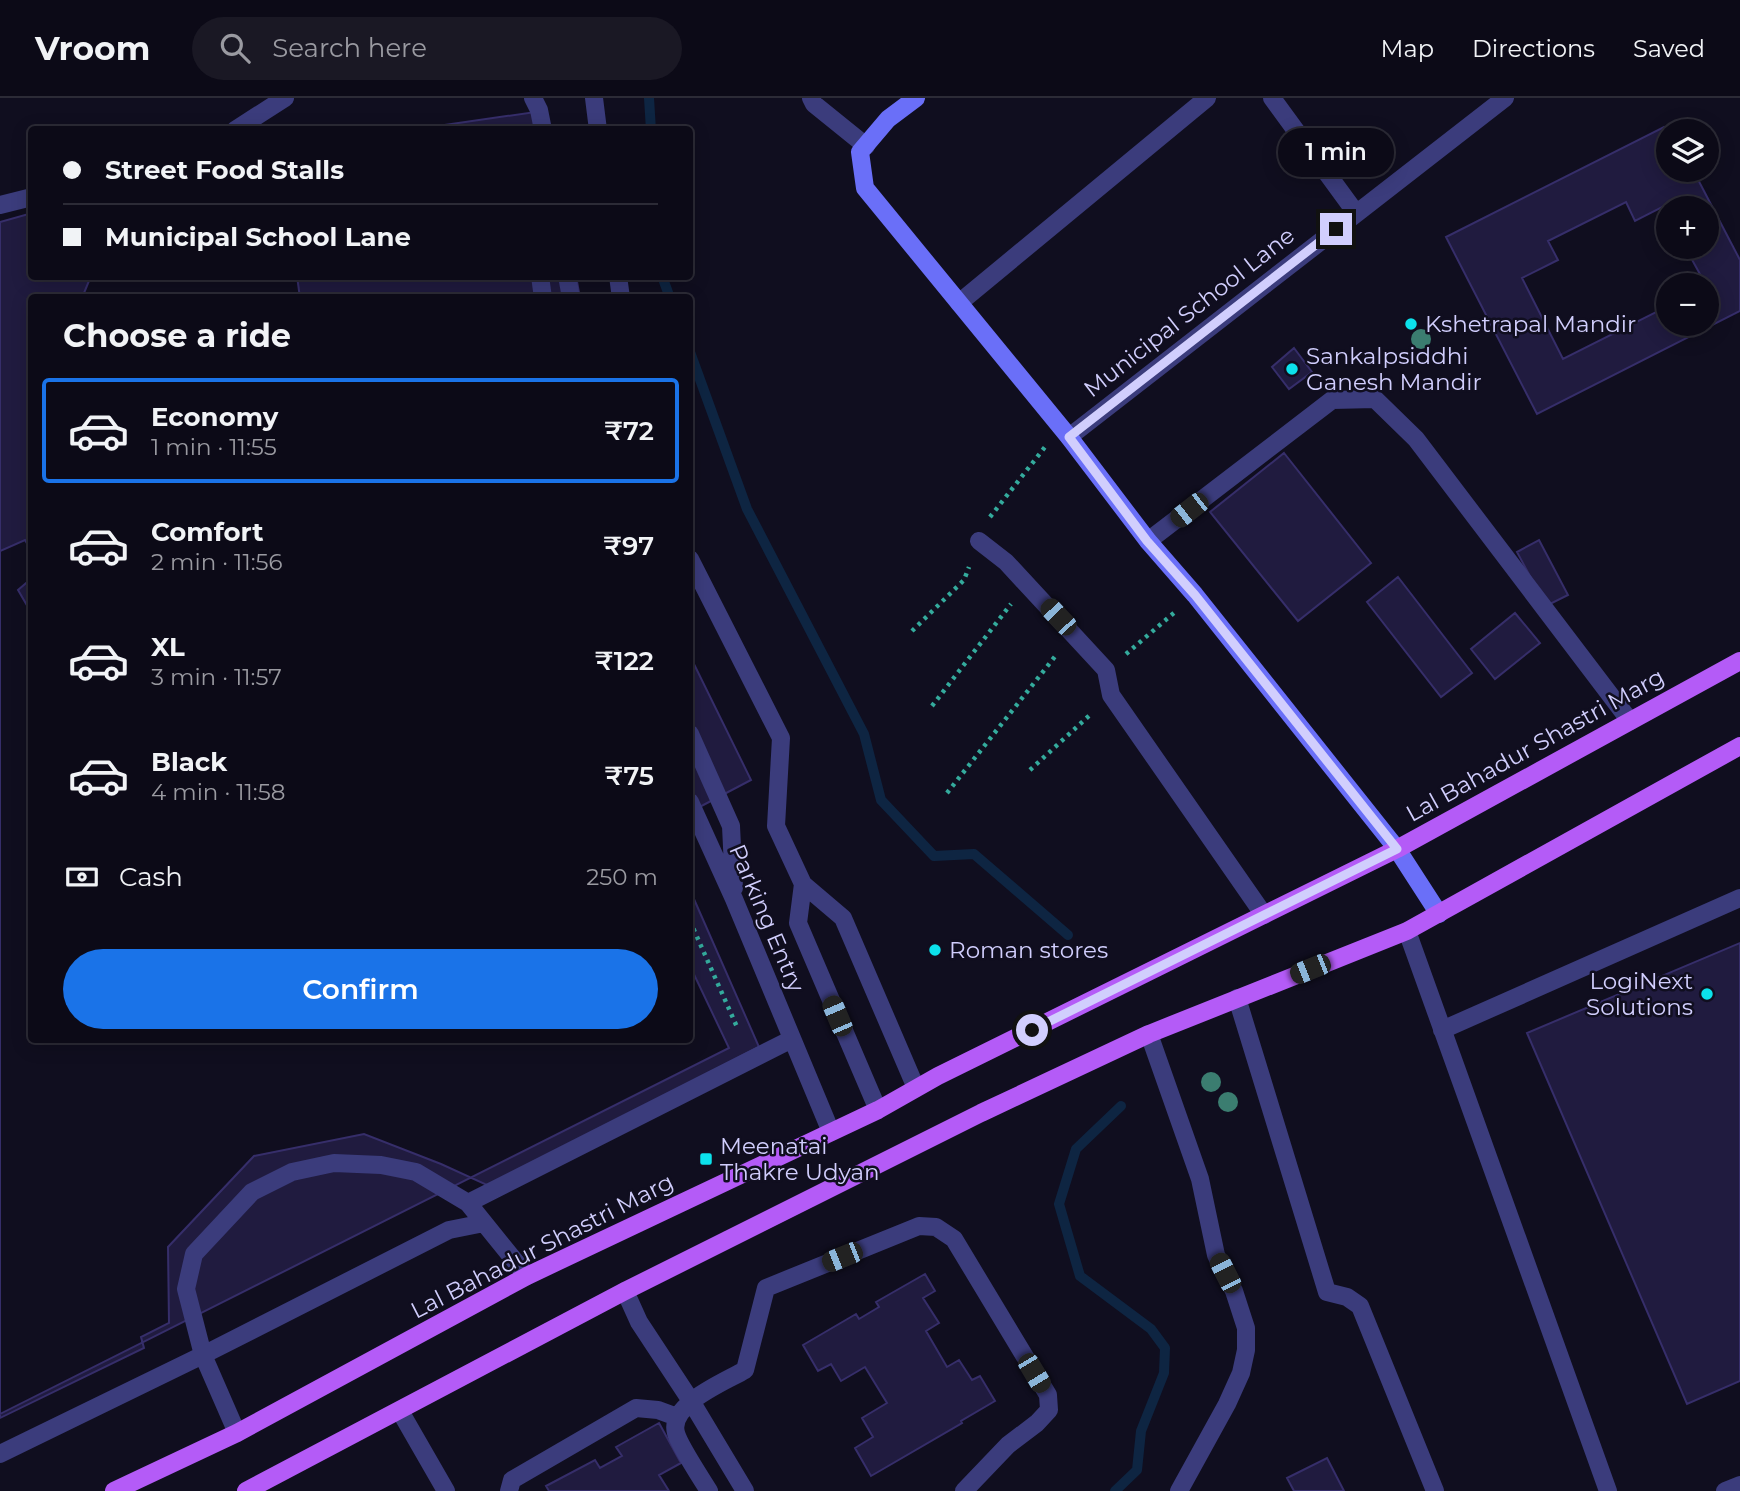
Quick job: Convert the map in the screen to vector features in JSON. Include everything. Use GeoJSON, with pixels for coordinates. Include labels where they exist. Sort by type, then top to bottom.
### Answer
{"type":"FeatureCollection","features":[{"type":"Feature","properties":{"kind":"main road","name":"Lal Bahadur Shastri Marg"},"geometry":{"type":"LineString","coordinates":[[114,1491],[237,1433],[527,1276],[878,1110],[916,1088],[1397,849],[1740,661]]}},
{"type":"Feature","properties":{"kind":"main road"},"geometry":{"type":"LineString","coordinates":[[246,1491],[625,1291],[981,1112],[1149,1034],[1407,931],[1740,746]]}},
{"type":"Feature","properties":{"kind":"street"},"geometry":{"type":"LineString","coordinates":[[240,126],[285,98]]}},
{"type":"Feature","properties":{"kind":"street"},"geometry":{"type":"LineString","coordinates":[[534,98],[541,126]]}},
{"type":"Feature","properties":{"kind":"street"},"geometry":{"type":"LineString","coordinates":[[594,98],[598,126]]}},
{"type":"Feature","properties":{"kind":"street"},"geometry":{"type":"LineString","coordinates":[[811,98],[814,104],[866,146]]}},
{"type":"Feature","properties":{"kind":"street"},"geometry":{"type":"LineString","coordinates":[[916,98],[888,119],[860,152],[864,188],[1069,437],[1147,541],[1195,595],[1397,849],[1439,915]]}},
{"type":"Feature","properties":{"kind":"street"},"geometry":{"type":"LineString","coordinates":[[959,303],[1207,98]]}},
{"type":"Feature","properties":{"kind":"street"},"geometry":{"type":"LineString","coordinates":[[1272,98],[1356,213]]}},
{"type":"Feature","properties":{"kind":"street","name":"Municipal School Lane"},"geometry":{"type":"LineString","coordinates":[[1069,437],[1505,98]]}},
{"type":"Feature","properties":{"kind":"street"},"geometry":{"type":"LineString","coordinates":[[0,205],[28,198]]}},
{"type":"Feature","properties":{"kind":"street"},"geometry":{"type":"LineString","coordinates":[[1147,541],[1332,400],[1375,400],[1416,439],[1630,722]]}},
{"type":"Feature","properties":{"kind":"street"},"geometry":{"type":"LineString","coordinates":[[979,541],[1006,562],[1106,670],[1111,695],[1264,915]]}},
{"type":"Feature","properties":{"kind":"street"},"geometry":{"type":"LineString","coordinates":[[693,565],[781,738],[776,826],[803,884],[843,918],[916,1088]]}},
{"type":"Feature","properties":{"kind":"street"},"geometry":{"type":"LineString","coordinates":[[693,741],[731,826],[734,899]]}},
{"type":"Feature","properties":{"kind":"street","name":"Parking Entry"},"geometry":{"type":"LineString","coordinates":[[693,809],[734,899],[831,1132]]}},
{"type":"Feature","properties":{"kind":"street"},"geometry":{"type":"LineString","coordinates":[[803,884],[798,923],[878,1110]]}},
{"type":"Feature","properties":{"kind":"street"},"geometry":{"type":"LineString","coordinates":[[1442,1030],[1740,898]]}},
{"type":"Feature","properties":{"kind":"street"},"geometry":{"type":"LineString","coordinates":[[1407,931],[1608,1491]]}},
{"type":"Feature","properties":{"kind":"street"},"geometry":{"type":"LineString","coordinates":[[1237,998],[1327,1292],[1347,1297],[1360,1306],[1435,1491]]}},
{"type":"Feature","properties":{"kind":"street"},"geometry":{"type":"LineString","coordinates":[[1149,1034],[1200,1179],[1216,1255],[1234,1291],[1246,1328],[1246,1350],[1241,1373],[1180,1491]]}},
{"type":"Feature","properties":{"kind":"street"},"geometry":{"type":"LineString","coordinates":[[468,1203],[792,1039]]}},
{"type":"Feature","properties":{"kind":"street"},"geometry":{"type":"LineString","coordinates":[[237,1433],[203,1355],[186,1289],[194,1254],[252,1192],[292,1172],[334,1163],[382,1165],[416,1172],[468,1203],[527,1276]]}},
{"type":"Feature","properties":{"kind":"street"},"geometry":{"type":"LineString","coordinates":[[0,1454],[449,1230],[484,1223]]}},
{"type":"Feature","properties":{"kind":"street"},"geometry":{"type":"LineString","coordinates":[[709,1491],[676,1433],[677,1417],[691,1401],[745,1370],[766,1288],[919,1226],[936,1227],[954,1240],[1048,1395],[1049,1410],[1008,1445],[964,1491]]}},
{"type":"Feature","properties":{"kind":"street"},"geometry":{"type":"LineString","coordinates":[[625,1291],[639,1322],[745,1491]]}},
{"type":"Feature","properties":{"kind":"street"},"geometry":{"type":"LineString","coordinates":[[509,1491],[512,1480],[636,1408],[658,1410],[677,1417]]}},
{"type":"Feature","properties":{"kind":"street"},"geometry":{"type":"LineString","coordinates":[[400,1411],[446,1491]]}},
{"type":"Feature","properties":{"kind":"street"},"geometry":{"type":"LineString","coordinates":[[1725,1491],[1740,1485]]}},
{"type":"Feature","properties":{"kind":"path"},"geometry":{"type":"LineString","coordinates":[[932,706],[1027,584]]}},
{"type":"Feature","properties":{"kind":"path"},"geometry":{"type":"LineString","coordinates":[[1106,670],[1195,595]]}},
{"type":"Feature","properties":{"kind":"path"},"geometry":{"type":"LineString","coordinates":[[947,793],[1073,634]]}},
{"type":"Feature","properties":{"kind":"path"},"geometry":{"type":"LineString","coordinates":[[1030,770],[1111,695]]}},
{"type":"Feature","properties":{"kind":"path"},"geometry":{"type":"LineString","coordinates":[[693,927],[737,1027]]}},
{"type":"Feature","properties":{"kind":"building"},"geometry":{"type":"Polygon","coordinates":[[[542,111],[545,126],[438,126],[542,111]]]}},
{"type":"Feature","properties":{"kind":"building"},"geometry":{"type":"Polygon","coordinates":[[[1656,131],[1656,182],[1699,182],[1707,196],[1656,196],[1656,210],[1635,221],[1626,202],[1548,241],[1558,260],[1522,278],[1563,359],[1656,312],[1656,336],[1691,336],[1537,414],[1446,237],[1656,131]]]}},
{"type":"Feature","properties":{"kind":"building"},"geometry":{"type":"Polygon","coordinates":[[[28,214],[28,280],[89,280],[84,294],[28,294],[28,581],[18,590],[28,607],[28,1043],[693,1043],[693,897],[759,1047],[489,1186],[364,1134],[254,1156],[168,1247],[169,1323],[141,1337],[144,1348],[0,1418],[0,222],[28,214]]]}},
{"type":"Feature","properties":{"kind":"building"},"geometry":{"type":"Polygon","coordinates":[[[1719,220],[1740,260],[1740,311],[1719,322],[1719,273],[1699,273],[1692,259],[1719,259],[1719,220]]]}},
{"type":"Feature","properties":{"kind":"building"},"geometry":{"type":"Polygon","coordinates":[[[298,280],[577,280],[579,294],[299,294],[298,280]]]}},
{"type":"Feature","properties":{"kind":"building","name":"Sankalpsiddhi Ganesh Mandir"},"geometry":{"type":"Polygon","coordinates":[[[1294,348],[1312,372],[1289,389],[1272,367],[1294,348]]]}},
{"type":"Feature","properties":{"kind":"building"},"geometry":{"type":"Polygon","coordinates":[[[1284,453],[1371,563],[1298,621],[1210,512],[1284,453]]]}},
{"type":"Feature","properties":{"kind":"building"},"geometry":{"type":"Polygon","coordinates":[[[25,540],[28,545],[28,1043],[693,1043],[693,972],[729,1048],[0,1414],[0,551],[25,540]]]}},
{"type":"Feature","properties":{"kind":"building"},"geometry":{"type":"Polygon","coordinates":[[[1539,540],[1568,595],[1546,606],[1517,552],[1539,540]]]}},
{"type":"Feature","properties":{"kind":"building"},"geometry":{"type":"Polygon","coordinates":[[[1398,577],[1472,673],[1441,697],[1367,602],[1398,577]]]}},
{"type":"Feature","properties":{"kind":"building"},"geometry":{"type":"Polygon","coordinates":[[[1515,613],[1540,643],[1495,679],[1471,649],[1515,613]]]}},
{"type":"Feature","properties":{"kind":"building"},"geometry":{"type":"Polygon","coordinates":[[[693,662],[751,780],[693,810],[693,662]]]}},
{"type":"Feature","properties":{"kind":"building"},"geometry":{"type":"Polygon","coordinates":[[[1740,943],[1740,1381],[1687,1404],[1527,1033],[1740,943]]]}},
{"type":"Feature","properties":{"kind":"building"},"geometry":{"type":"Polygon","coordinates":[[[925,1274],[935,1291],[923,1298],[939,1323],[926,1331],[947,1367],[959,1360],[972,1380],[980,1376],[995,1401],[871,1476],[855,1448],[873,1437],[862,1418],[887,1403],[865,1367],[841,1381],[831,1364],[818,1371],[803,1345],[856,1314],[859,1319],[879,1307],[876,1302],[925,1274]]]}},
{"type":"Feature","properties":{"kind":"building"},"geometry":{"type":"Polygon","coordinates":[[[659,1423],[681,1463],[659,1475],[669,1491],[549,1491],[546,1486],[595,1460],[600,1468],[622,1456],[616,1447],[659,1423]]]}},
{"type":"Feature","properties":{"kind":"building"},"geometry":{"type":"Polygon","coordinates":[[[1327,1458],[1344,1491],[1294,1491],[1287,1478],[1327,1458]]]}},
{"type":"Feature","properties":{"kind":"waterway"},"geometry":{"type":"LineString","coordinates":[[649,98],[651,126]]}},
{"type":"Feature","properties":{"kind":"waterway"},"geometry":{"type":"LineString","coordinates":[[663,280],[669,294]]}},
{"type":"Feature","properties":{"kind":"waterway"},"geometry":{"type":"LineString","coordinates":[[693,360],[747,509],[864,734],[881,800],[934,856],[974,854],[1068,935]]}},
{"type":"Feature","properties":{"kind":"waterway"},"geometry":{"type":"LineString","coordinates":[[1115,1491],[1137,1470],[1141,1431],[1164,1373],[1165,1348],[1151,1329],[1080,1276],[1059,1204],[1076,1149],[1121,1106]]}},
{"type":"Feature","properties":{"kind":"place","name":"Kshetrapal Mandir"},"geometry":{"type":"Point","coordinates":[1411,324]}},
{"type":"Feature","properties":{"kind":"place","name":"Sankalpsiddhi Ganesh Mandir"},"geometry":{"type":"Point","coordinates":[1292,369]}},
{"type":"Feature","properties":{"kind":"place","name":"Roman stores"},"geometry":{"type":"Point","coordinates":[935,950]}},
{"type":"Feature","properties":{"kind":"place","name":"LogiNext Solutions"},"geometry":{"type":"Point","coordinates":[1707,994]}},
{"type":"Feature","properties":{"kind":"place","name":"Meenatai Thakre Udyan"},"geometry":{"type":"Point","coordinates":[706,1159]}},
{"type":"Feature","properties":{"kind":"route"},"geometry":{"type":"LineString","coordinates":[[1032,1030],[1397,849],[1195,595],[1147,541],[1069,437],[1336,229]]}}]}
